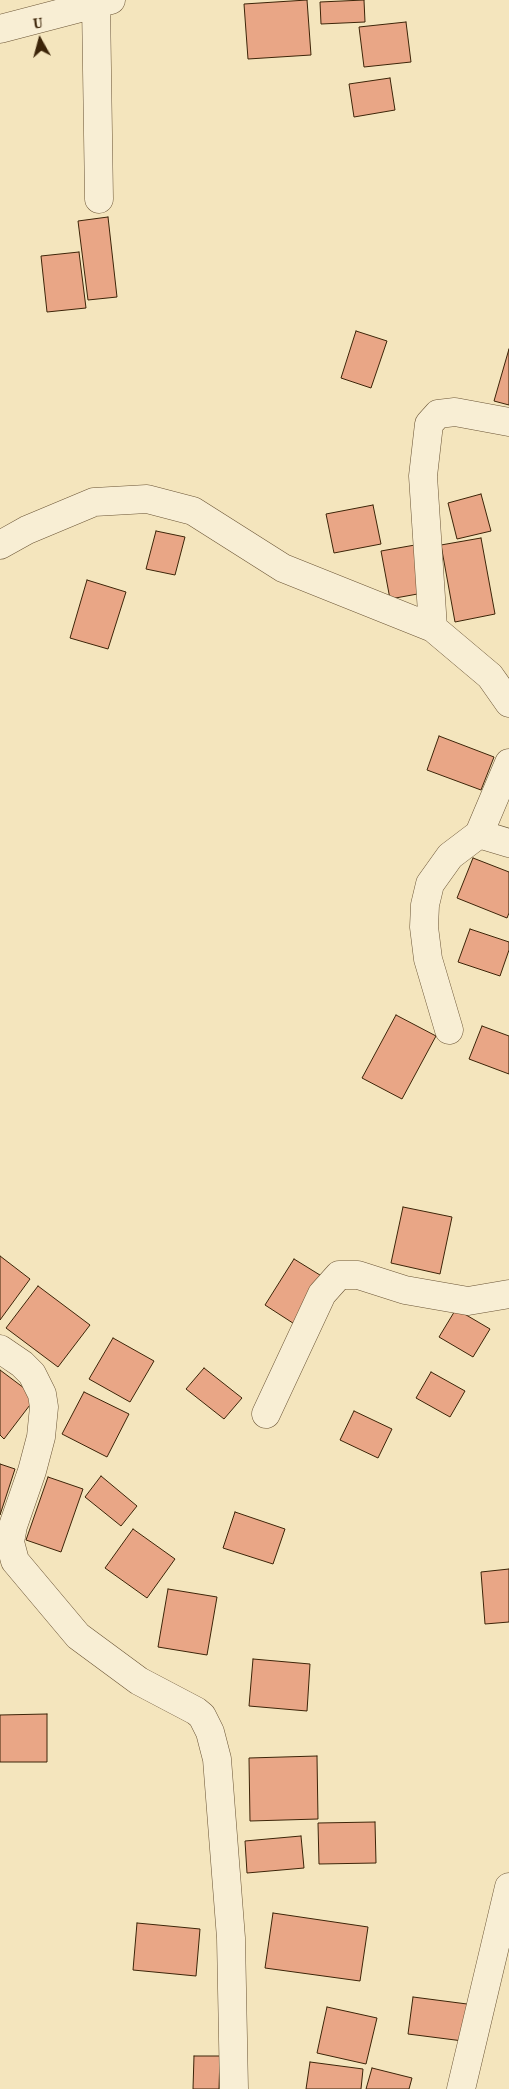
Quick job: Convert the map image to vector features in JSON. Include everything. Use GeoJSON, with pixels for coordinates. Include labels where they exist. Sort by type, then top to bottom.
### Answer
{"type":"FeatureCollection","features":[{"type":"Feature","properties":{"kind":"street"},"geometry":{"type":"LineString","coordinates":[[0,29],[104,2],[99,199]]}},
{"type":"Feature","properties":{"kind":"street"},"geometry":{"type":"LineString","coordinates":[[433,628],[423,476],[429,424],[438,414],[455,412],[509,422]]}},
{"type":"Feature","properties":{"kind":"street"},"geometry":{"type":"LineString","coordinates":[[0,545],[27,530],[94,502],[147,498],[193,510],[283,568],[433,628],[490,676],[509,703]]}},
{"type":"Feature","properties":{"kind":"street"},"geometry":{"type":"LineString","coordinates":[[449,1030],[428,959],[424,928],[425,905],[430,884],[450,856],[479,834],[509,763]]}},
{"type":"Feature","properties":{"kind":"street"},"geometry":{"type":"LineString","coordinates":[[479,834],[509,844]]}},
{"type":"Feature","properties":{"kind":"street"},"geometry":{"type":"LineString","coordinates":[[266,1414],[322,1294],[339,1275],[358,1275],[405,1290],[468,1301],[509,1294]]}},
{"type":"Feature","properties":{"kind":"street"},"geometry":{"type":"LineString","coordinates":[[0,1349],[22,1364],[32,1374],[40,1389],[44,1407],[40,1438],[32,1471],[13,1526],[10,1542],[15,1561],[27,1578],[78,1636],[139,1680],[196,1711],[202,1716],[210,1732],[217,1759],[231,1938],[234,2089]]}},
{"type":"Feature","properties":{"kind":"street"},"geometry":{"type":"LineString","coordinates":[[461,2089],[509,1887]]}},
{"type":"Feature","properties":{"kind":"building"},"geometry":{"type":"Polygon","coordinates":[[[307,0],[311,55],[248,59],[244,4],[307,0]]]}},
{"type":"Feature","properties":{"kind":"building"},"geometry":{"type":"Polygon","coordinates":[[[364,0],[365,22],[321,24],[320,2],[364,0]]]}},
{"type":"Feature","properties":{"kind":"building"},"geometry":{"type":"Polygon","coordinates":[[[406,22],[411,62],[364,67],[359,27],[406,22]]]}},
{"type":"Feature","properties":{"kind":"building"},"geometry":{"type":"Polygon","coordinates":[[[390,78],[395,110],[354,117],[349,84],[390,78]]]}},
{"type":"Feature","properties":{"kind":"building"},"geometry":{"type":"Polygon","coordinates":[[[108,217],[117,297],[88,300],[78,221],[108,217]]]}},
{"type":"Feature","properties":{"kind":"building"},"geometry":{"type":"Polygon","coordinates":[[[79,252],[86,308],[47,312],[41,256],[79,252]]]}},
{"type":"Feature","properties":{"kind":"building"},"geometry":{"type":"Polygon","coordinates":[[[356,331],[387,341],[371,388],[341,378],[356,331]]]}},
{"type":"Feature","properties":{"kind":"building"},"geometry":{"type":"Polygon","coordinates":[[[509,349],[509,405],[494,401],[509,349]]]}},
{"type":"Feature","properties":{"kind":"building"},"geometry":{"type":"Polygon","coordinates":[[[481,494],[491,531],[457,539],[448,503],[481,494]]]}},
{"type":"Feature","properties":{"kind":"building"},"geometry":{"type":"Polygon","coordinates":[[[373,505],[381,544],[334,553],[326,514],[373,505]]]}},
{"type":"Feature","properties":{"kind":"building"},"geometry":{"type":"Polygon","coordinates":[[[156,531],[185,537],[175,575],[146,569],[156,531]]]}},
{"type":"Feature","properties":{"kind":"building"},"geometry":{"type":"Polygon","coordinates":[[[481,538],[495,614],[455,622],[441,545],[481,538]]]}},
{"type":"Feature","properties":{"kind":"building"},"geometry":{"type":"Polygon","coordinates":[[[415,545],[423,593],[390,599],[381,551],[415,545]]]}},
{"type":"Feature","properties":{"kind":"building"},"geometry":{"type":"Polygon","coordinates":[[[87,580],[126,592],[108,649],[70,638],[87,580]]]}},
{"type":"Feature","properties":{"kind":"building"},"geometry":{"type":"Polygon","coordinates":[[[439,736],[494,757],[481,790],[427,770],[439,736]]]}},
{"type":"Feature","properties":{"kind":"building"},"geometry":{"type":"Polygon","coordinates":[[[473,858],[509,872],[509,913],[507,918],[457,898],[473,858]]]}},
{"type":"Feature","properties":{"kind":"building"},"geometry":{"type":"Polygon","coordinates":[[[470,929],[509,942],[509,950],[500,976],[458,962],[470,929]]]}},
{"type":"Feature","properties":{"kind":"building"},"geometry":{"type":"Polygon","coordinates":[[[396,1015],[436,1036],[402,1099],[362,1078],[396,1015]]]}},
{"type":"Feature","properties":{"kind":"building"},"geometry":{"type":"Polygon","coordinates":[[[482,1026],[509,1036],[509,1074],[469,1059],[482,1026]]]}},
{"type":"Feature","properties":{"kind":"building"},"geometry":{"type":"Polygon","coordinates":[[[403,1207],[452,1217],[440,1274],[391,1263],[403,1207]]]}},
{"type":"Feature","properties":{"kind":"building"},"geometry":{"type":"Polygon","coordinates":[[[0,1256],[30,1279],[0,1320],[0,1256]]]}},
{"type":"Feature","properties":{"kind":"building"},"geometry":{"type":"Polygon","coordinates":[[[294,1259],[328,1280],[299,1327],[265,1305],[294,1259]]]}},
{"type":"Feature","properties":{"kind":"building"},"geometry":{"type":"Polygon","coordinates":[[[38,1286],[90,1325],[58,1367],[6,1328],[38,1286]]]}},
{"type":"Feature","properties":{"kind":"building"},"geometry":{"type":"Polygon","coordinates":[[[456,1309],[490,1329],[473,1357],[439,1337],[456,1309]]]}},
{"type":"Feature","properties":{"kind":"building"},"geometry":{"type":"Polygon","coordinates":[[[113,1338],[154,1361],[130,1402],[89,1379],[113,1338]]]}},
{"type":"Feature","properties":{"kind":"building"},"geometry":{"type":"Polygon","coordinates":[[[204,1368],[242,1398],[224,1419],[186,1389],[204,1368]]]}},
{"type":"Feature","properties":{"kind":"building"},"geometry":{"type":"Polygon","coordinates":[[[0,1370],[36,1397],[4,1439],[0,1435],[0,1370]]]}},
{"type":"Feature","properties":{"kind":"building"},"geometry":{"type":"Polygon","coordinates":[[[431,1372],[465,1391],[450,1417],[416,1398],[431,1372]]]}},
{"type":"Feature","properties":{"kind":"building"},"geometry":{"type":"Polygon","coordinates":[[[84,1392],[129,1414],[107,1457],[62,1434],[84,1392]]]}},
{"type":"Feature","properties":{"kind":"building"},"geometry":{"type":"Polygon","coordinates":[[[354,1411],[392,1429],[378,1458],[340,1440],[354,1411]]]}},
{"type":"Feature","properties":{"kind":"building"},"geometry":{"type":"Polygon","coordinates":[[[0,1464],[15,1469],[0,1515],[0,1464]]]}},
{"type":"Feature","properties":{"kind":"building"},"geometry":{"type":"Polygon","coordinates":[[[101,1476],[137,1506],[121,1526],[85,1497],[101,1476]]]}},
{"type":"Feature","properties":{"kind":"building"},"geometry":{"type":"Polygon","coordinates":[[[48,1477],[83,1489],[61,1552],[26,1540],[48,1477]]]}},
{"type":"Feature","properties":{"kind":"building"},"geometry":{"type":"Polygon","coordinates":[[[235,1512],[285,1529],[273,1564],[223,1548],[235,1512]]]}},
{"type":"Feature","properties":{"kind":"building"},"geometry":{"type":"Polygon","coordinates":[[[133,1529],[175,1559],[147,1598],[105,1568],[133,1529]]]}},
{"type":"Feature","properties":{"kind":"building"},"geometry":{"type":"Polygon","coordinates":[[[509,1569],[509,1622],[485,1624],[481,1572],[509,1569]]]}},
{"type":"Feature","properties":{"kind":"building"},"geometry":{"type":"Polygon","coordinates":[[[168,1589],[217,1597],[207,1655],[158,1647],[168,1589]]]}},
{"type":"Feature","properties":{"kind":"building"},"geometry":{"type":"Polygon","coordinates":[[[253,1659],[310,1664],[307,1711],[249,1706],[253,1659]]]}},
{"type":"Feature","properties":{"kind":"building"},"geometry":{"type":"Polygon","coordinates":[[[47,1714],[47,1762],[0,1762],[0,1715],[47,1714]]]}},
{"type":"Feature","properties":{"kind":"building"},"geometry":{"type":"Polygon","coordinates":[[[317,1756],[318,1819],[250,1821],[249,1758],[317,1756]]]}},
{"type":"Feature","properties":{"kind":"building"},"geometry":{"type":"Polygon","coordinates":[[[375,1822],[376,1863],[319,1864],[318,1823],[375,1822]]]}},
{"type":"Feature","properties":{"kind":"building"},"geometry":{"type":"Polygon","coordinates":[[[301,1836],[304,1868],[247,1873],[245,1841],[301,1836]]]}},
{"type":"Feature","properties":{"kind":"building"},"geometry":{"type":"Polygon","coordinates":[[[273,1913],[368,1927],[360,1981],[265,1968],[273,1913]]]}},
{"type":"Feature","properties":{"kind":"building"},"geometry":{"type":"Polygon","coordinates":[[[137,1923],[200,1929],[196,1976],[133,1970],[137,1923]]]}},
{"type":"Feature","properties":{"kind":"building"},"geometry":{"type":"Polygon","coordinates":[[[413,1997],[467,2004],[463,2041],[408,2034],[413,1997]]]}},
{"type":"Feature","properties":{"kind":"building"},"geometry":{"type":"Polygon","coordinates":[[[327,2007],[377,2018],[366,2064],[317,2053],[327,2007]]]}},
{"type":"Feature","properties":{"kind":"building"},"geometry":{"type":"Polygon","coordinates":[[[194,2056],[220,2056],[219,2089],[193,2089],[194,2056]]]}},
{"type":"Feature","properties":{"kind":"building"},"geometry":{"type":"Polygon","coordinates":[[[310,2062],[363,2069],[361,2089],[306,2089],[310,2062]]]}},
{"type":"Feature","properties":{"kind":"building"},"geometry":{"type":"Polygon","coordinates":[[[372,2068],[412,2078],[409,2089],[366,2089],[372,2068]]]}}]}
